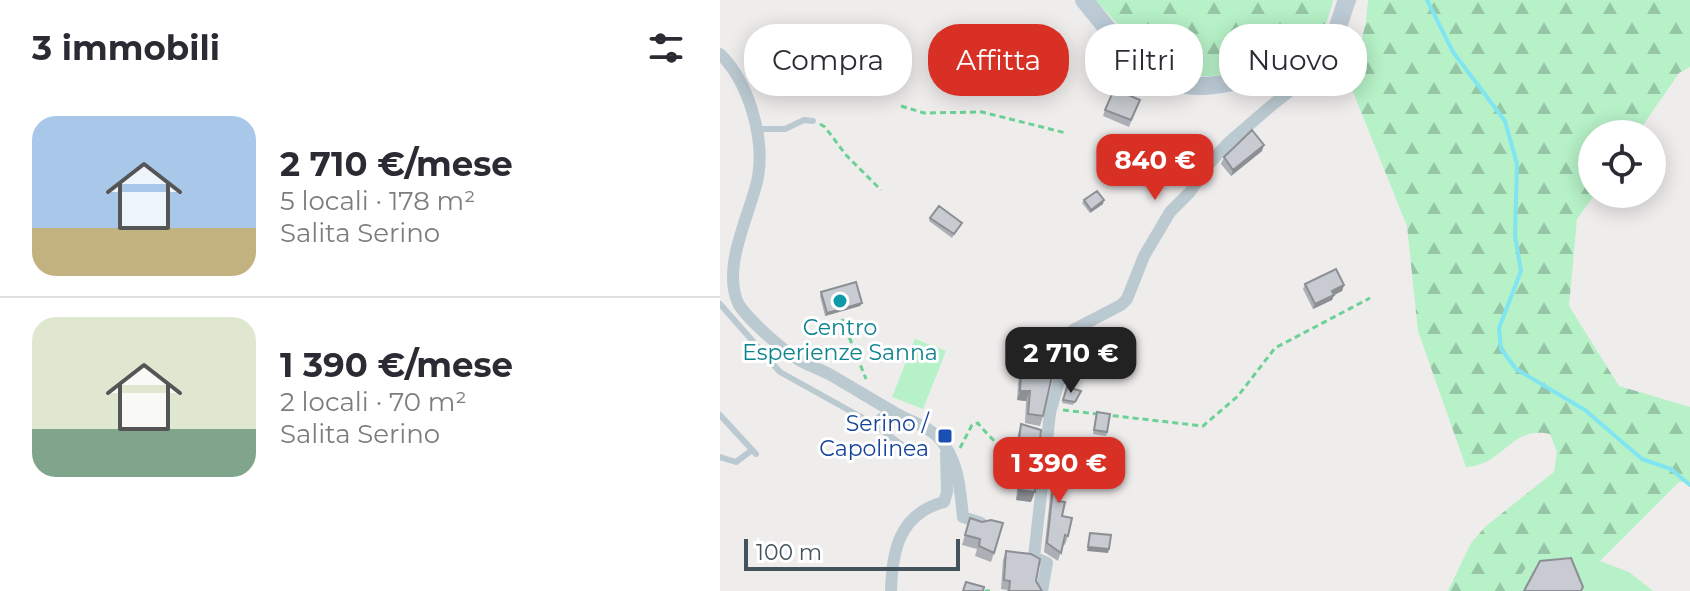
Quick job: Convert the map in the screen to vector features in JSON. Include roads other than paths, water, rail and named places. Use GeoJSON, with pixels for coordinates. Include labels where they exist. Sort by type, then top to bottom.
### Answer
{"type":"FeatureCollection","features":[{"type":"Feature","properties":{"kind":"street"},"geometry":{"type":"LineString","coordinates":[[1084,0],[1132,55],[1153,74],[1200,86],[1219,83]]}},
{"type":"Feature","properties":{"kind":"street"},"geometry":{"type":"LineString","coordinates":[[1338,24],[1347,0]]}},
{"type":"Feature","properties":{"kind":"street"},"geometry":{"type":"LineString","coordinates":[[720,54],[745,87],[756,129],[759,174],[740,225],[732,265],[732,288],[738,304],[796,358],[828,373],[939,438],[958,471],[963,517],[981,523]]}},
{"type":"Feature","properties":{"kind":"street"},"geometry":{"type":"LineString","coordinates":[[1042,591],[1047,563],[1034,557],[1040,490],[1051,409],[1073,330],[1127,299],[1144,256],[1170,212],[1190,192],[1228,143],[1284,96]]}},
{"type":"Feature","properties":{"kind":"street"},"geometry":{"type":"LineString","coordinates":[[1117,153],[1138,146],[1163,150],[1199,177]]}},
{"type":"Feature","properties":{"kind":"street"},"geometry":{"type":"LineString","coordinates":[[891,591],[892,556],[908,523],[944,502],[949,455]]}},
{"type":"Feature","properties":{"kind":"lane"},"geometry":{"type":"LineString","coordinates":[[756,129],[785,129],[804,120],[813,121]]}},
{"type":"Feature","properties":{"kind":"lane"},"geometry":{"type":"LineString","coordinates":[[720,304],[780,372],[872,423],[905,447]]}},
{"type":"Feature","properties":{"kind":"lane"},"geometry":{"type":"LineString","coordinates":[[872,423],[889,409]]}},
{"type":"Feature","properties":{"kind":"lane"},"geometry":{"type":"LineString","coordinates":[[720,415],[754,452],[736,462],[720,457]]}},
{"type":"Feature","properties":{"kind":"waterway"},"geometry":{"type":"LineString","coordinates":[[1427,0],[1453,52],[1505,121],[1517,164],[1515,236],[1521,271],[1499,328],[1501,349],[1516,369],[1585,410],[1642,459],[1671,469],[1690,485]]}},
{"type":"Feature","properties":{"kind":"place","name":"Centro Esperienze Sanna"},"geometry":{"type":"Point","coordinates":[840,301]}},
{"type":"Feature","properties":{"kind":"place","name":"Serino / Capolinea"},"geometry":{"type":"Point","coordinates":[945,436]}}]}
